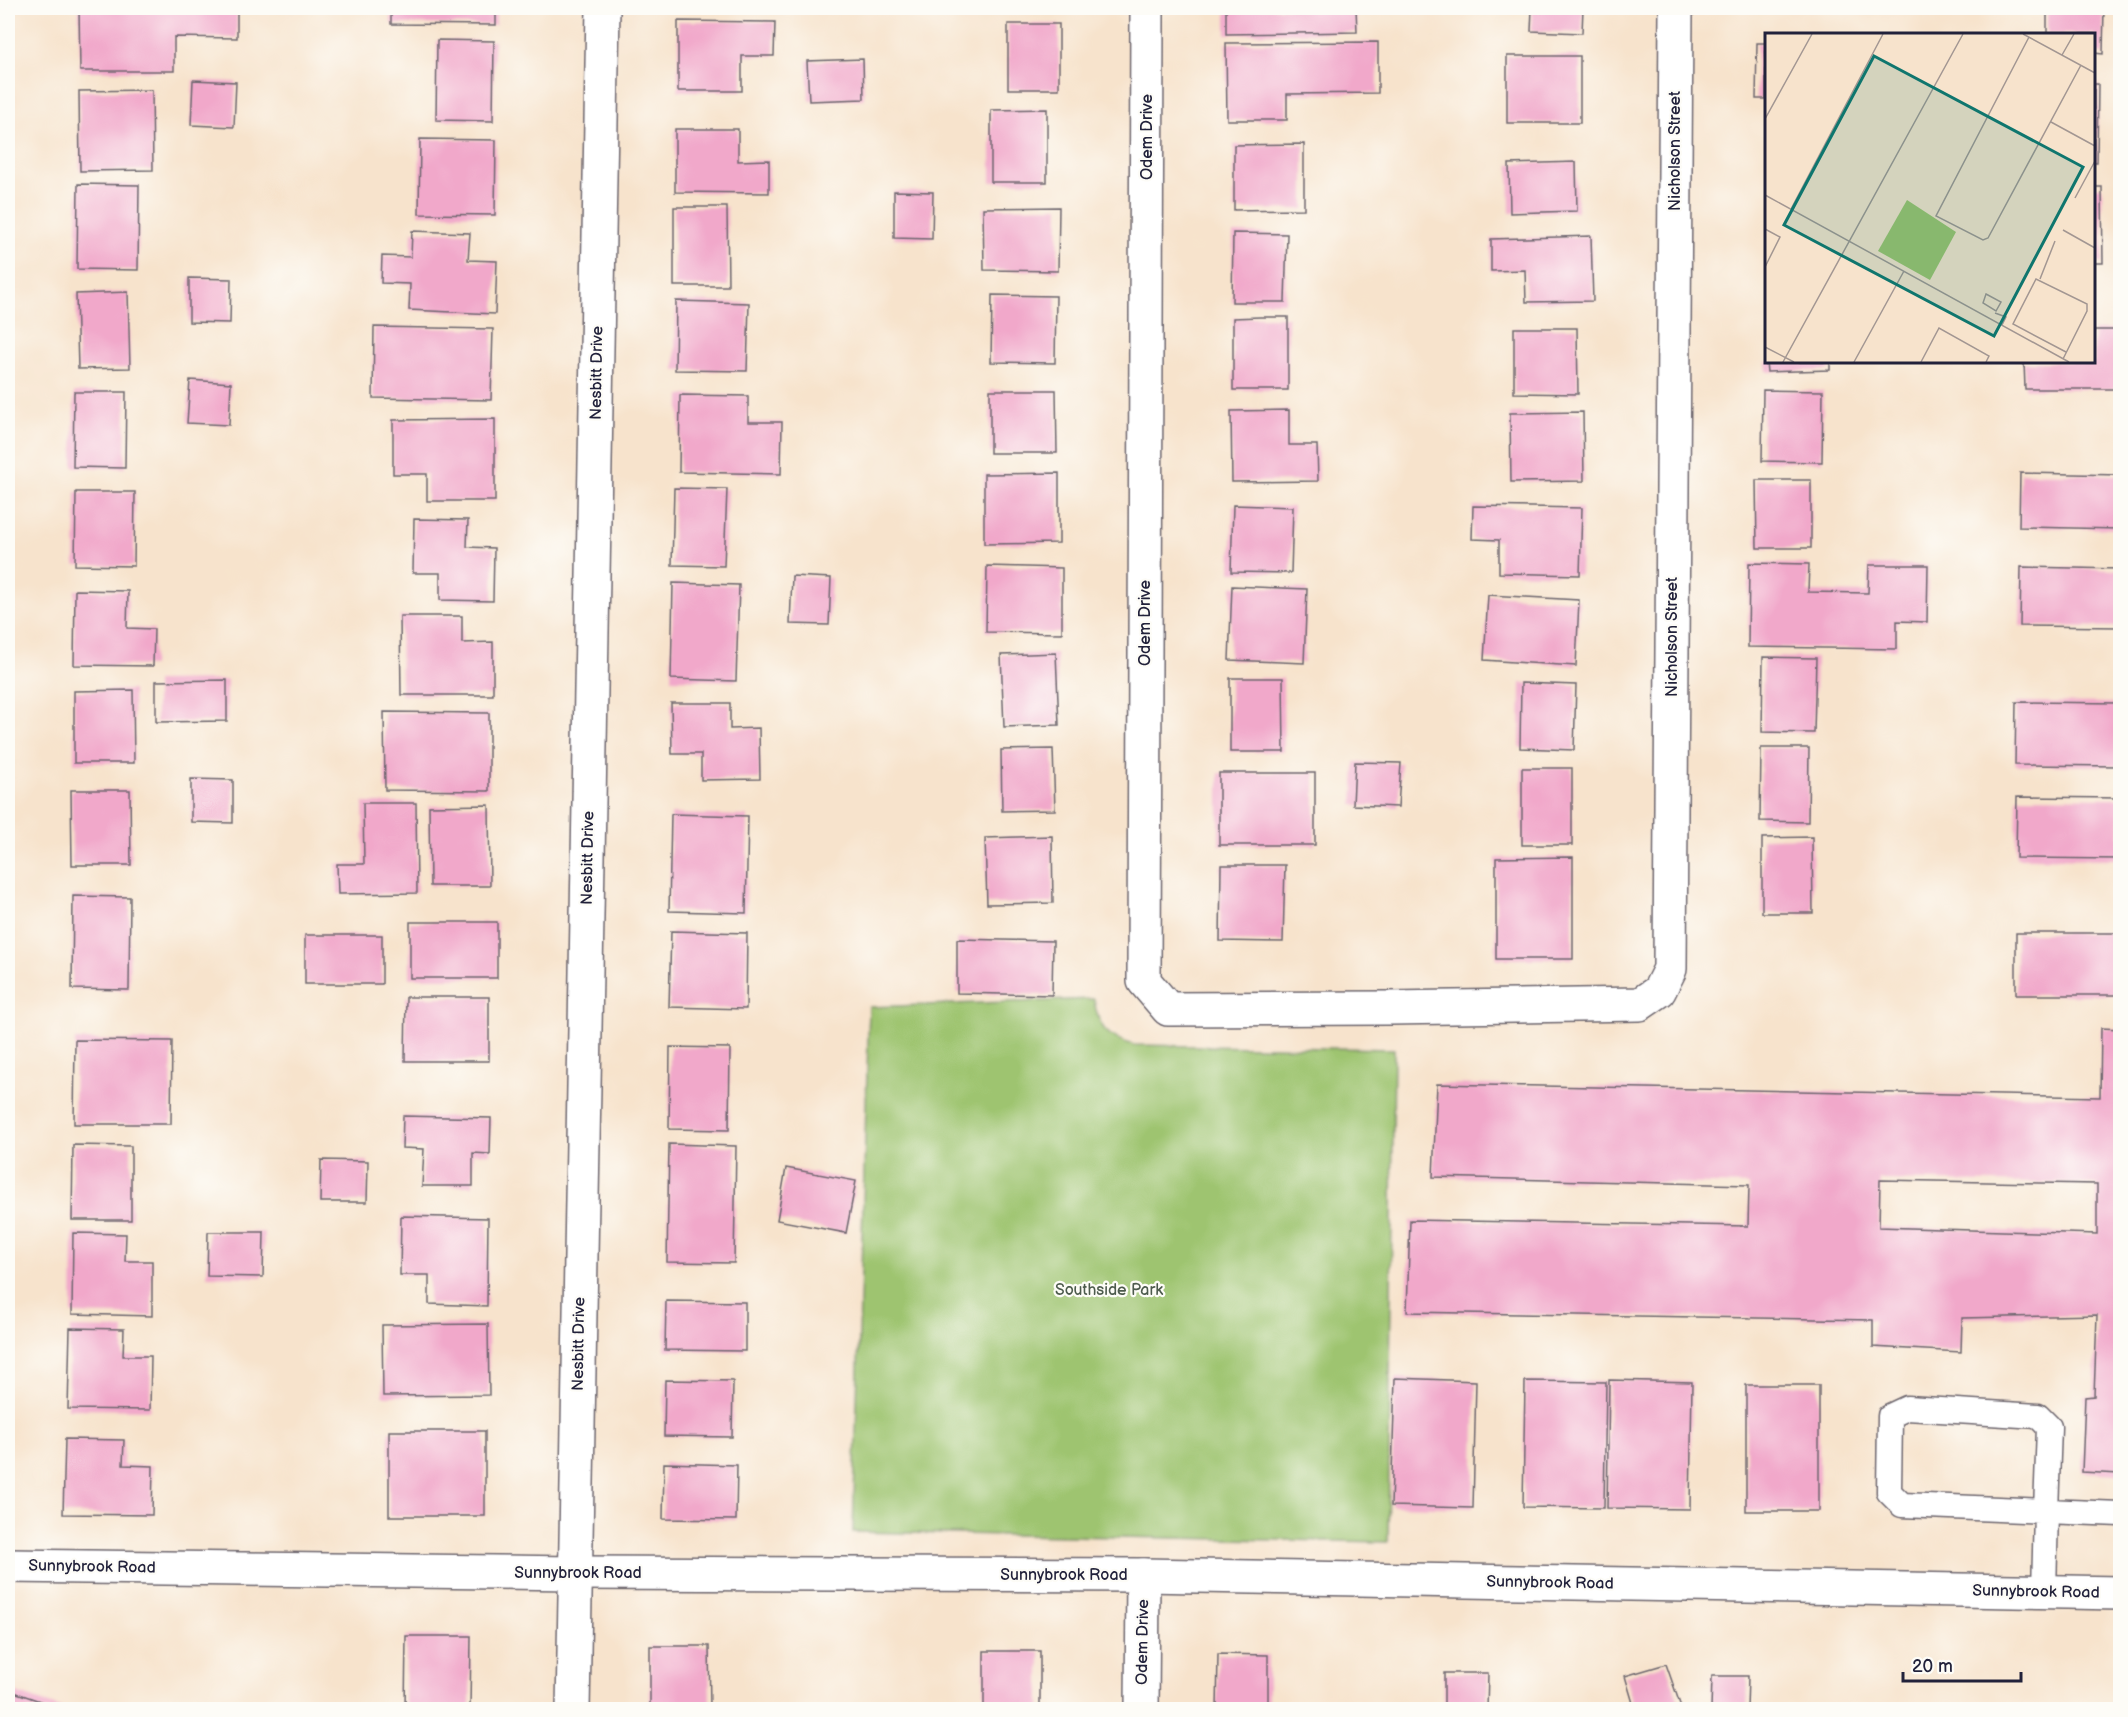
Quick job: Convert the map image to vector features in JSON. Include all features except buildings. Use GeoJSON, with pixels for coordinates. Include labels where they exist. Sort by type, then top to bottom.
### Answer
{"type":"FeatureCollection","features":[{"type":"Feature","properties":{"kind":"street","name":"Nesbitt Drive"},"geometry":{"type":"LineString","coordinates":[[573,1710],[603,8]]}},
{"type":"Feature","properties":{"kind":"street","name":"Odem Drive"},"geometry":{"type":"LineString","coordinates":[[1147,8],[1144,981],[1168,1009],[1390,1008]]}},
{"type":"Feature","properties":{"kind":"street","name":"Nicholson Street"},"geometry":{"type":"LineString","coordinates":[[1390,1008],[1640,1004],[1659,991],[1670,969],[1676,8]]}},
{"type":"Feature","properties":{"kind":"street","name":"Sunnybrook Road"},"geometry":{"type":"LineString","coordinates":[[8,1566],[574,1573],[1143,1575],[2121,1593]]}},
{"type":"Feature","properties":{"kind":"street","name":"Odem Drive"},"geometry":{"type":"LineString","coordinates":[[1142,1710],[1143,1575]]}},
{"type":"Feature","properties":{"kind":"lane"},"geometry":{"type":"LineString","coordinates":[[2044,1592],[2046,1511],[2049,1427],[2038,1416],[1906,1408],[1890,1416],[1889,1492],[1902,1504],[2046,1511],[2121,1514]]}},
{"type":"Feature","properties":{"kind":"green space","name":"Southside Park"},"geometry":{"type":"Polygon","coordinates":[[[1094,999],[1098,1017],[1105,1030],[1116,1039],[1134,1045],[1394,1049],[1388,1542],[853,1532],[869,1007],[1094,999]]]}}]}
